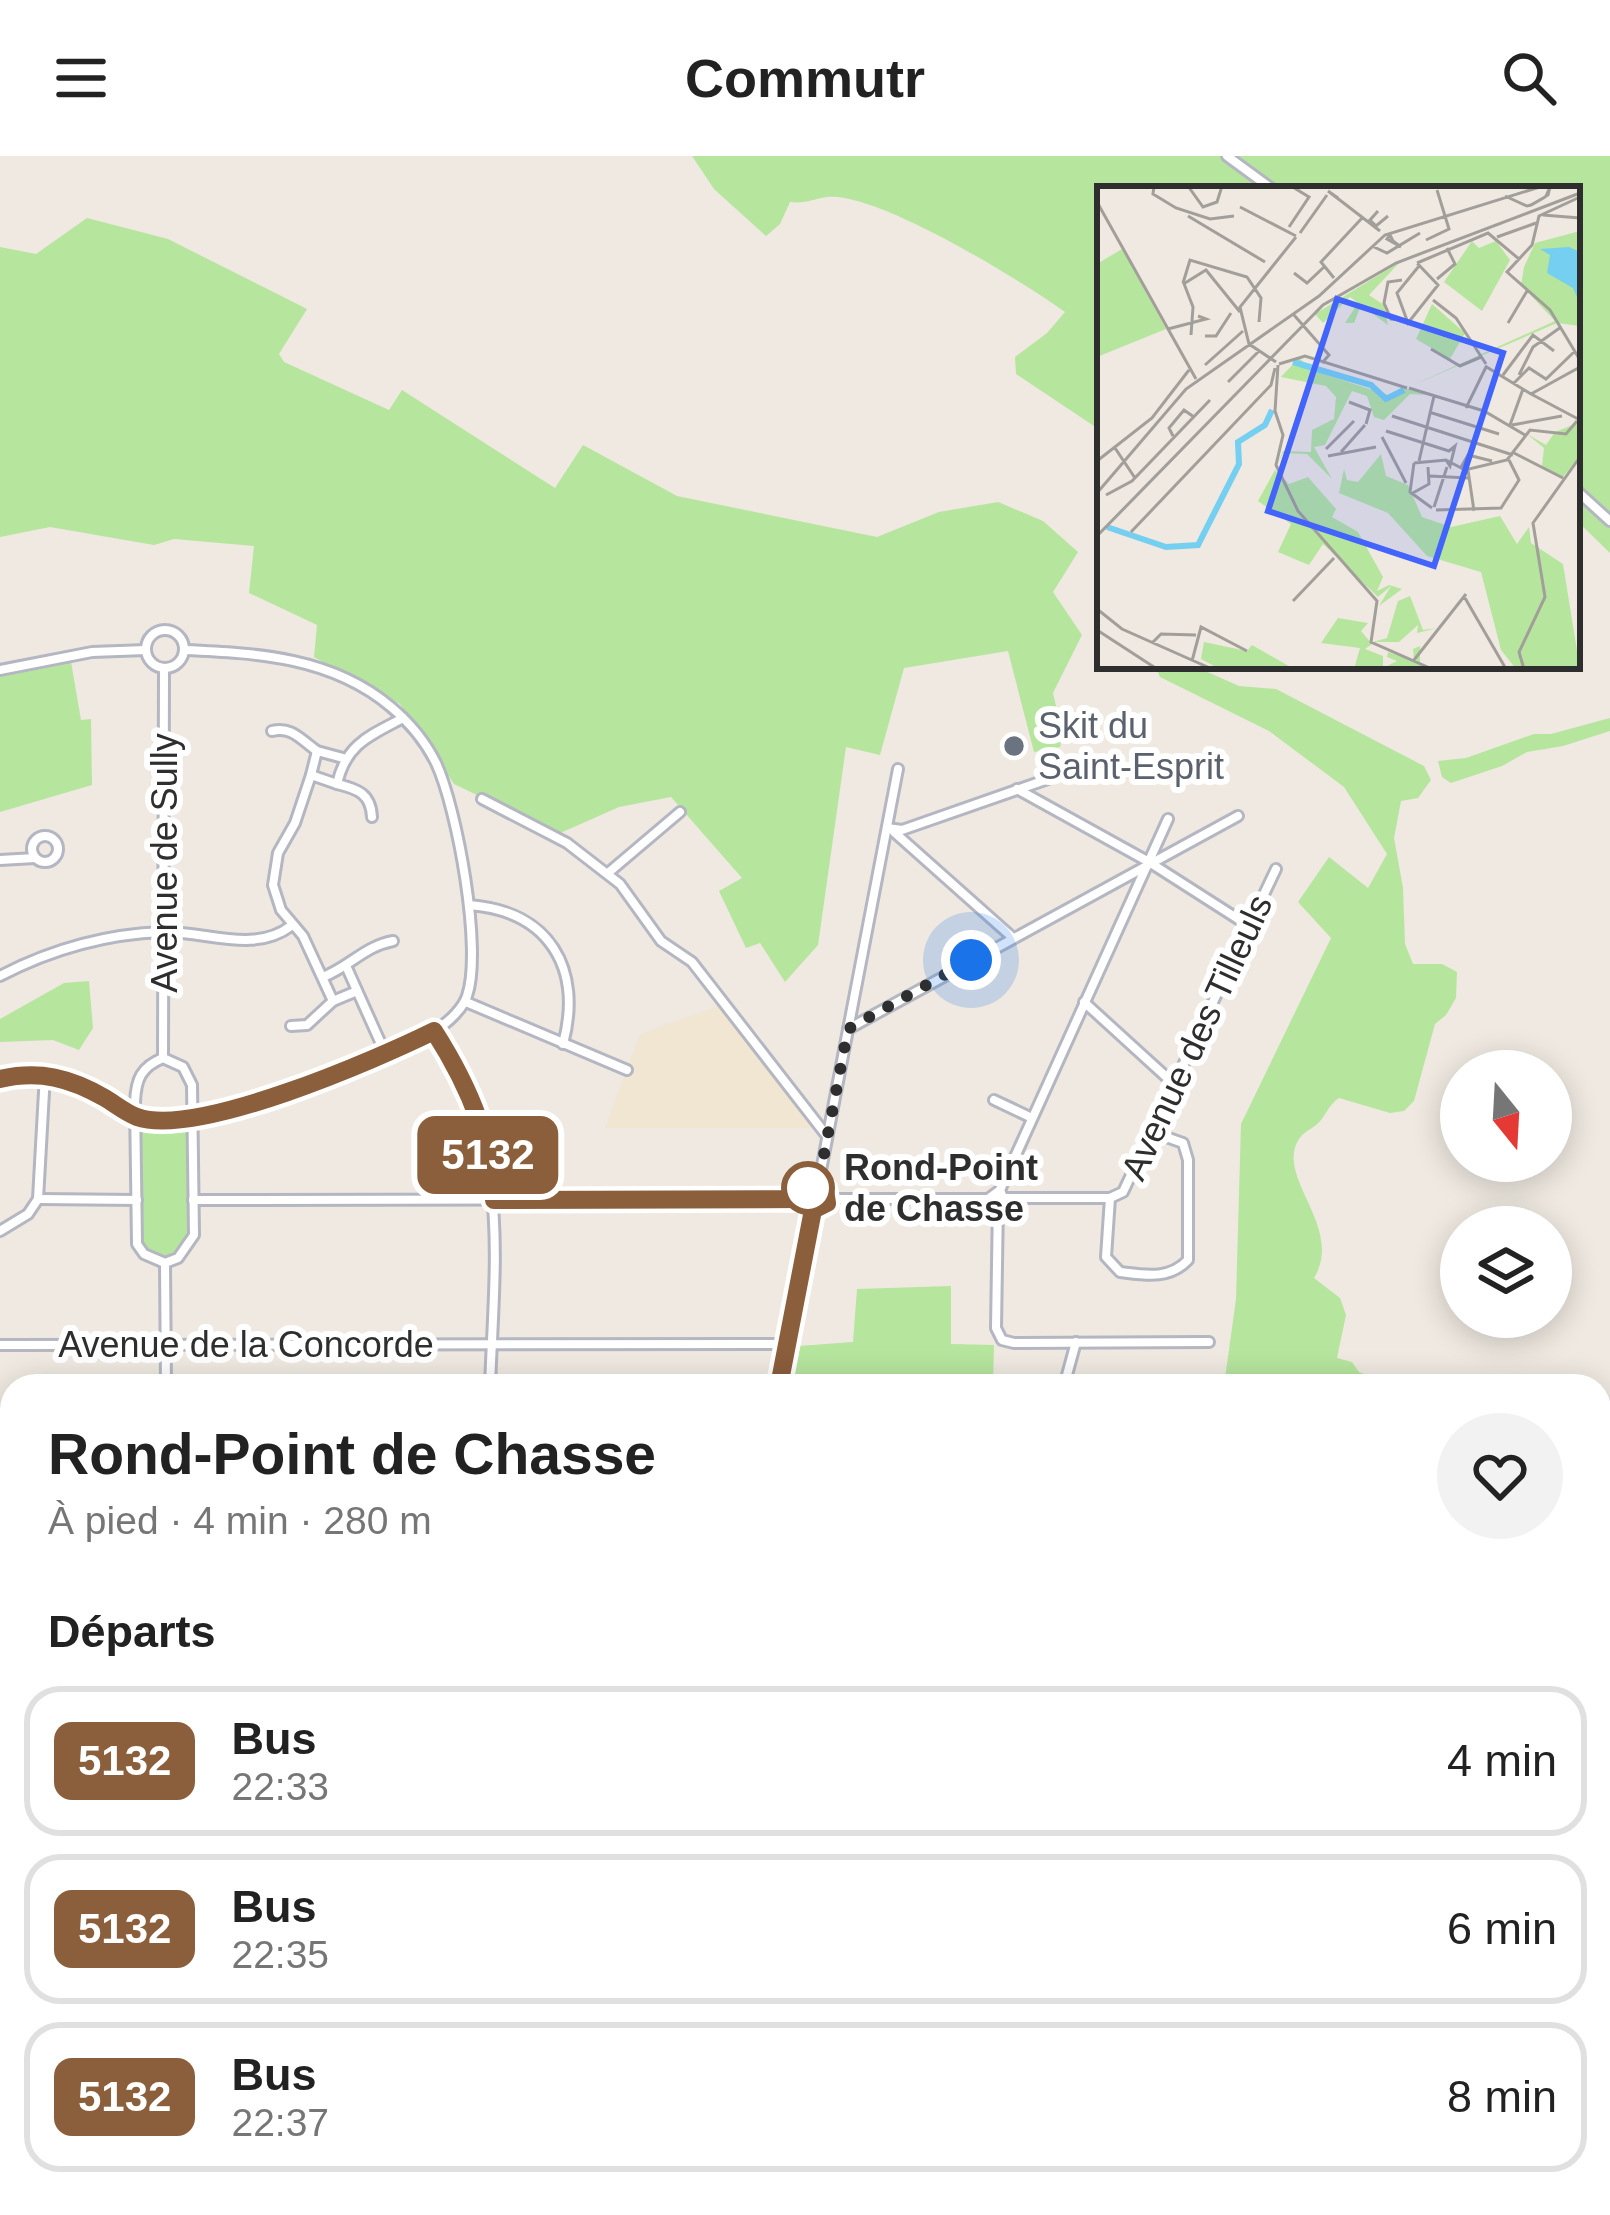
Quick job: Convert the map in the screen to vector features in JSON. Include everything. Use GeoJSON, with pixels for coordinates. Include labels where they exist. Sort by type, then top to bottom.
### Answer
{"type":"FeatureCollection","features":[{"type":"Feature","properties":{"kind":"street"},"geometry":{"type":"LineString","coordinates":[[1227,156],[1268,186]]}},
{"type":"Feature","properties":{"kind":"street"},"geometry":{"type":"LineString","coordinates":[[1580,494],[1610,521]]}},
{"type":"Feature","properties":{"kind":"street"},"geometry":{"type":"LineString","coordinates":[[163,630],[178,635],[184,650],[180,661],[164,668],[153,664],[146,650],[148,639],[163,630]]}},
{"type":"Feature","properties":{"kind":"street"},"geometry":{"type":"LineString","coordinates":[[0,670],[92,652],[146,650]]}},
{"type":"Feature","properties":{"kind":"street"},"geometry":{"type":"LineString","coordinates":[[0,1079],[45,1075],[86,1088],[136,1117],[193,1116],[314,1084],[386,1055],[434,1031],[466,1002],[471,984],[470,905],[442,778],[427,747],[403,718],[359,686],[298,661],[184,650]]}},
{"type":"Feature","properties":{"kind":"street","name":"Avenue de Sully"},"geometry":{"type":"LineString","coordinates":[[163,1058],[164,668]]}},
{"type":"Feature","properties":{"kind":"street"},"geometry":{"type":"LineString","coordinates":[[337,784],[343,758],[368,736],[403,718]]}},
{"type":"Feature","properties":{"kind":"street"},"geometry":{"type":"LineString","coordinates":[[272,730],[294,732],[317,751],[343,758]]}},
{"type":"Feature","properties":{"kind":"street"},"geometry":{"type":"LineString","coordinates":[[317,751],[274,870],[273,885],[333,1001]]}},
{"type":"Feature","properties":{"kind":"street"},"geometry":{"type":"LineString","coordinates":[[818,1186],[898,769]]}},
{"type":"Feature","properties":{"kind":"street"},"geometry":{"type":"LineString","coordinates":[[887,828],[902,830],[1071,771]]}},
{"type":"Feature","properties":{"kind":"street"},"geometry":{"type":"LineString","coordinates":[[311,775],[360,790],[371,804],[372,818]]}},
{"type":"Feature","properties":{"kind":"street"},"geometry":{"type":"LineString","coordinates":[[1017,789],[1150,862],[1249,926]]}},
{"type":"Feature","properties":{"kind":"street"},"geometry":{"type":"LineString","coordinates":[[482,799],[557,836],[608,873],[636,902],[661,941],[692,962],[827,1136]]}},
{"type":"Feature","properties":{"kind":"street"},"geometry":{"type":"LineString","coordinates":[[608,873],[680,812]]}},
{"type":"Feature","properties":{"kind":"street"},"geometry":{"type":"LineString","coordinates":[[848,1029],[1238,815]]}},
{"type":"Feature","properties":{"kind":"street"},"geometry":{"type":"LineString","coordinates":[[1168,820],[997,1197],[996,1328],[1002,1340],[1014,1343],[1209,1342]]}},
{"type":"Feature","properties":{"kind":"street"},"geometry":{"type":"LineString","coordinates":[[887,828],[1012,937]]}},
{"type":"Feature","properties":{"kind":"street"},"geometry":{"type":"LineString","coordinates":[[0,860],[35,857]]}},
{"type":"Feature","properties":{"kind":"street","name":"Avenue des Tilleuls"},"geometry":{"type":"LineString","coordinates":[[1110,1198],[1123,1192],[1276,869]]}},
{"type":"Feature","properties":{"kind":"street"},"geometry":{"type":"LineString","coordinates":[[470,905],[499,907],[526,919],[558,953],[570,982],[572,1013],[563,1044]]}},
{"type":"Feature","properties":{"kind":"street"},"geometry":{"type":"LineString","coordinates":[[0,976],[52,951],[84,942],[164,932],[254,940],[292,926]]}},
{"type":"Feature","properties":{"kind":"street"},"geometry":{"type":"LineString","coordinates":[[323,977],[347,968],[372,945],[393,941]]}},
{"type":"Feature","properties":{"kind":"street"},"geometry":{"type":"LineString","coordinates":[[347,968],[386,1055]]}},
{"type":"Feature","properties":{"kind":"street"},"geometry":{"type":"LineString","coordinates":[[291,1026],[307,1025],[333,1001],[357,991]]}},
{"type":"Feature","properties":{"kind":"street"},"geometry":{"type":"LineString","coordinates":[[466,1002],[627,1070]]}},
{"type":"Feature","properties":{"kind":"street"},"geometry":{"type":"LineString","coordinates":[[1084,1002],[1174,1084]]}},
{"type":"Feature","properties":{"kind":"street"},"geometry":{"type":"LineString","coordinates":[[434,1031],[455,1065],[481,1126],[494,1200],[490,1374]]}},
{"type":"Feature","properties":{"kind":"street"},"geometry":{"type":"LineString","coordinates":[[163,1058],[183,1067],[189,1074],[193,1116],[194,1234],[178,1258],[165,1263],[144,1254],[137,1244],[136,1083],[142,1070],[163,1058]]}},
{"type":"Feature","properties":{"kind":"street"},"geometry":{"type":"LineString","coordinates":[[0,1231],[28,1214],[38,1199],[45,1075]]}},
{"type":"Feature","properties":{"kind":"street"},"geometry":{"type":"LineString","coordinates":[[994,1100],[1032,1118]]}},
{"type":"Feature","properties":{"kind":"street"},"geometry":{"type":"LineString","coordinates":[[828,1199],[1110,1198],[1106,1256],[1120,1272],[1156,1277],[1180,1269],[1188,1260],[1188,1160],[1183,1143],[1152,1132]]}},
{"type":"Feature","properties":{"kind":"street"},"geometry":{"type":"LineString","coordinates":[[803,1199],[807,1189],[818,1186],[828,1199]]}},
{"type":"Feature","properties":{"kind":"street"},"geometry":{"type":"LineString","coordinates":[[38,1199],[136,1200]]}},
{"type":"Feature","properties":{"kind":"street"},"geometry":{"type":"LineString","coordinates":[[193,1200],[803,1199],[813,1210],[821,1210],[828,1199]]}},
{"type":"Feature","properties":{"kind":"street"},"geometry":{"type":"LineString","coordinates":[[782,1374],[813,1210]]}},
{"type":"Feature","properties":{"kind":"street"},"geometry":{"type":"LineString","coordinates":[[165,1263],[166,1374]]}},
{"type":"Feature","properties":{"kind":"street"},"geometry":{"type":"LineString","coordinates":[[1067,1374],[1076,1342]]}},
{"type":"Feature","properties":{"kind":"street","name":"Avenue de la Concorde"},"geometry":{"type":"LineString","coordinates":[[0,1345],[788,1344]]}},
{"type":"Feature","properties":{"kind":"shaded area"},"geometry":{"type":"Polygon","coordinates":[[[724,1004],[815,1128],[605,1128],[640,1034],[724,1004]]]}},
{"type":"Feature","properties":{"kind":"green space"},"geometry":{"type":"Polygon","coordinates":[[[692,156],[1610,156],[1610,553],[1580,524],[1580,186],[1097,186],[1097,428],[1016,374],[1015,357],[1065,312],[984,260],[912,223],[850,199],[790,202],[780,224],[766,236],[714,189],[692,156]]]}},
{"type":"Feature","properties":{"kind":"green space"},"geometry":{"type":"Polygon","coordinates":[[[87,218],[168,239],[307,309],[279,354],[284,362],[389,410],[402,390],[555,488],[583,445],[677,496],[877,537],[939,512],[998,502],[1043,521],[1078,552],[1053,592],[1082,635],[1053,693],[1063,736],[1060,747],[1034,752],[1008,651],[904,668],[880,755],[846,747],[818,945],[785,982],[760,943],[746,948],[719,891],[742,878],[671,797],[619,807],[558,834],[454,784],[400,704],[314,657],[317,625],[249,593],[254,546],[174,539],[154,545],[50,527],[0,537],[0,247],[36,254],[87,218]]]}},
{"type":"Feature","properties":{"kind":"green space"},"geometry":{"type":"Polygon","coordinates":[[[70,656],[81,720],[91,719],[92,785],[0,812],[0,672],[70,656]]]}},
{"type":"Feature","properties":{"kind":"green space"},"geometry":{"type":"Polygon","coordinates":[[[1156,669],[1201,669],[1239,686],[1276,689],[1424,766],[1431,780],[1418,798],[1401,801],[1394,838],[1403,888],[1405,944],[1413,964],[1442,964],[1457,972],[1456,998],[1435,1024],[1414,1101],[1404,1111],[1390,1113],[1339,1098],[1301,1136],[1294,1154],[1295,1170],[1321,1240],[1314,1278],[1340,1298],[1346,1315],[1337,1358],[1352,1362],[1364,1374],[1226,1374],[1236,1299],[1241,1124],[1331,938],[1298,902],[1329,857],[1368,888],[1387,854],[1344,787],[1269,731],[1160,677],[1156,669]]]}},
{"type":"Feature","properties":{"kind":"green space"},"geometry":{"type":"Polygon","coordinates":[[[1610,718],[1610,731],[1527,752],[1451,783],[1442,777],[1438,761],[1466,758],[1534,734],[1610,718]]]}},
{"type":"Feature","properties":{"kind":"green space"},"geometry":{"type":"Polygon","coordinates":[[[89,981],[93,1028],[79,1050],[53,1040],[0,1042],[0,1019],[64,983],[89,981]]]}},
{"type":"Feature","properties":{"kind":"green space"},"geometry":{"type":"Polygon","coordinates":[[[182,1123],[189,1132],[192,1206],[184,1241],[162,1259],[146,1250],[140,1237],[139,1132],[147,1125],[182,1123]]]}},
{"type":"Feature","properties":{"kind":"green space"},"geometry":{"type":"Polygon","coordinates":[[[951,1286],[951,1344],[994,1345],[993,1374],[793,1374],[799,1346],[853,1342],[857,1289],[951,1286]]]}},
{"type":"Feature","properties":{"kind":"bus line","name":"5132"},"geometry":{"type":"LineString","coordinates":[[0,1079],[34,1074],[69,1080],[136,1117],[183,1118],[356,1070],[434,1031],[455,1065],[481,1126],[494,1200],[803,1199],[811,1186],[825,1190],[827,1203],[813,1210],[782,1374]]}},
{"type":"Feature","properties":{"kind":"place","name":"Skit du Saint-Esprit"},"geometry":{"type":"Point","coordinates":[1014,746]}},
{"type":"Feature","properties":{"kind":"place","name":"Rond-Point de Chasse"},"geometry":{"type":"Point","coordinates":[808,1188]}},
{"type":"Feature","properties":{"kind":"route"},"geometry":{"type":"LineString","coordinates":[[808,1188],[818,1186],[848,1029],[971,960]]}}]}
